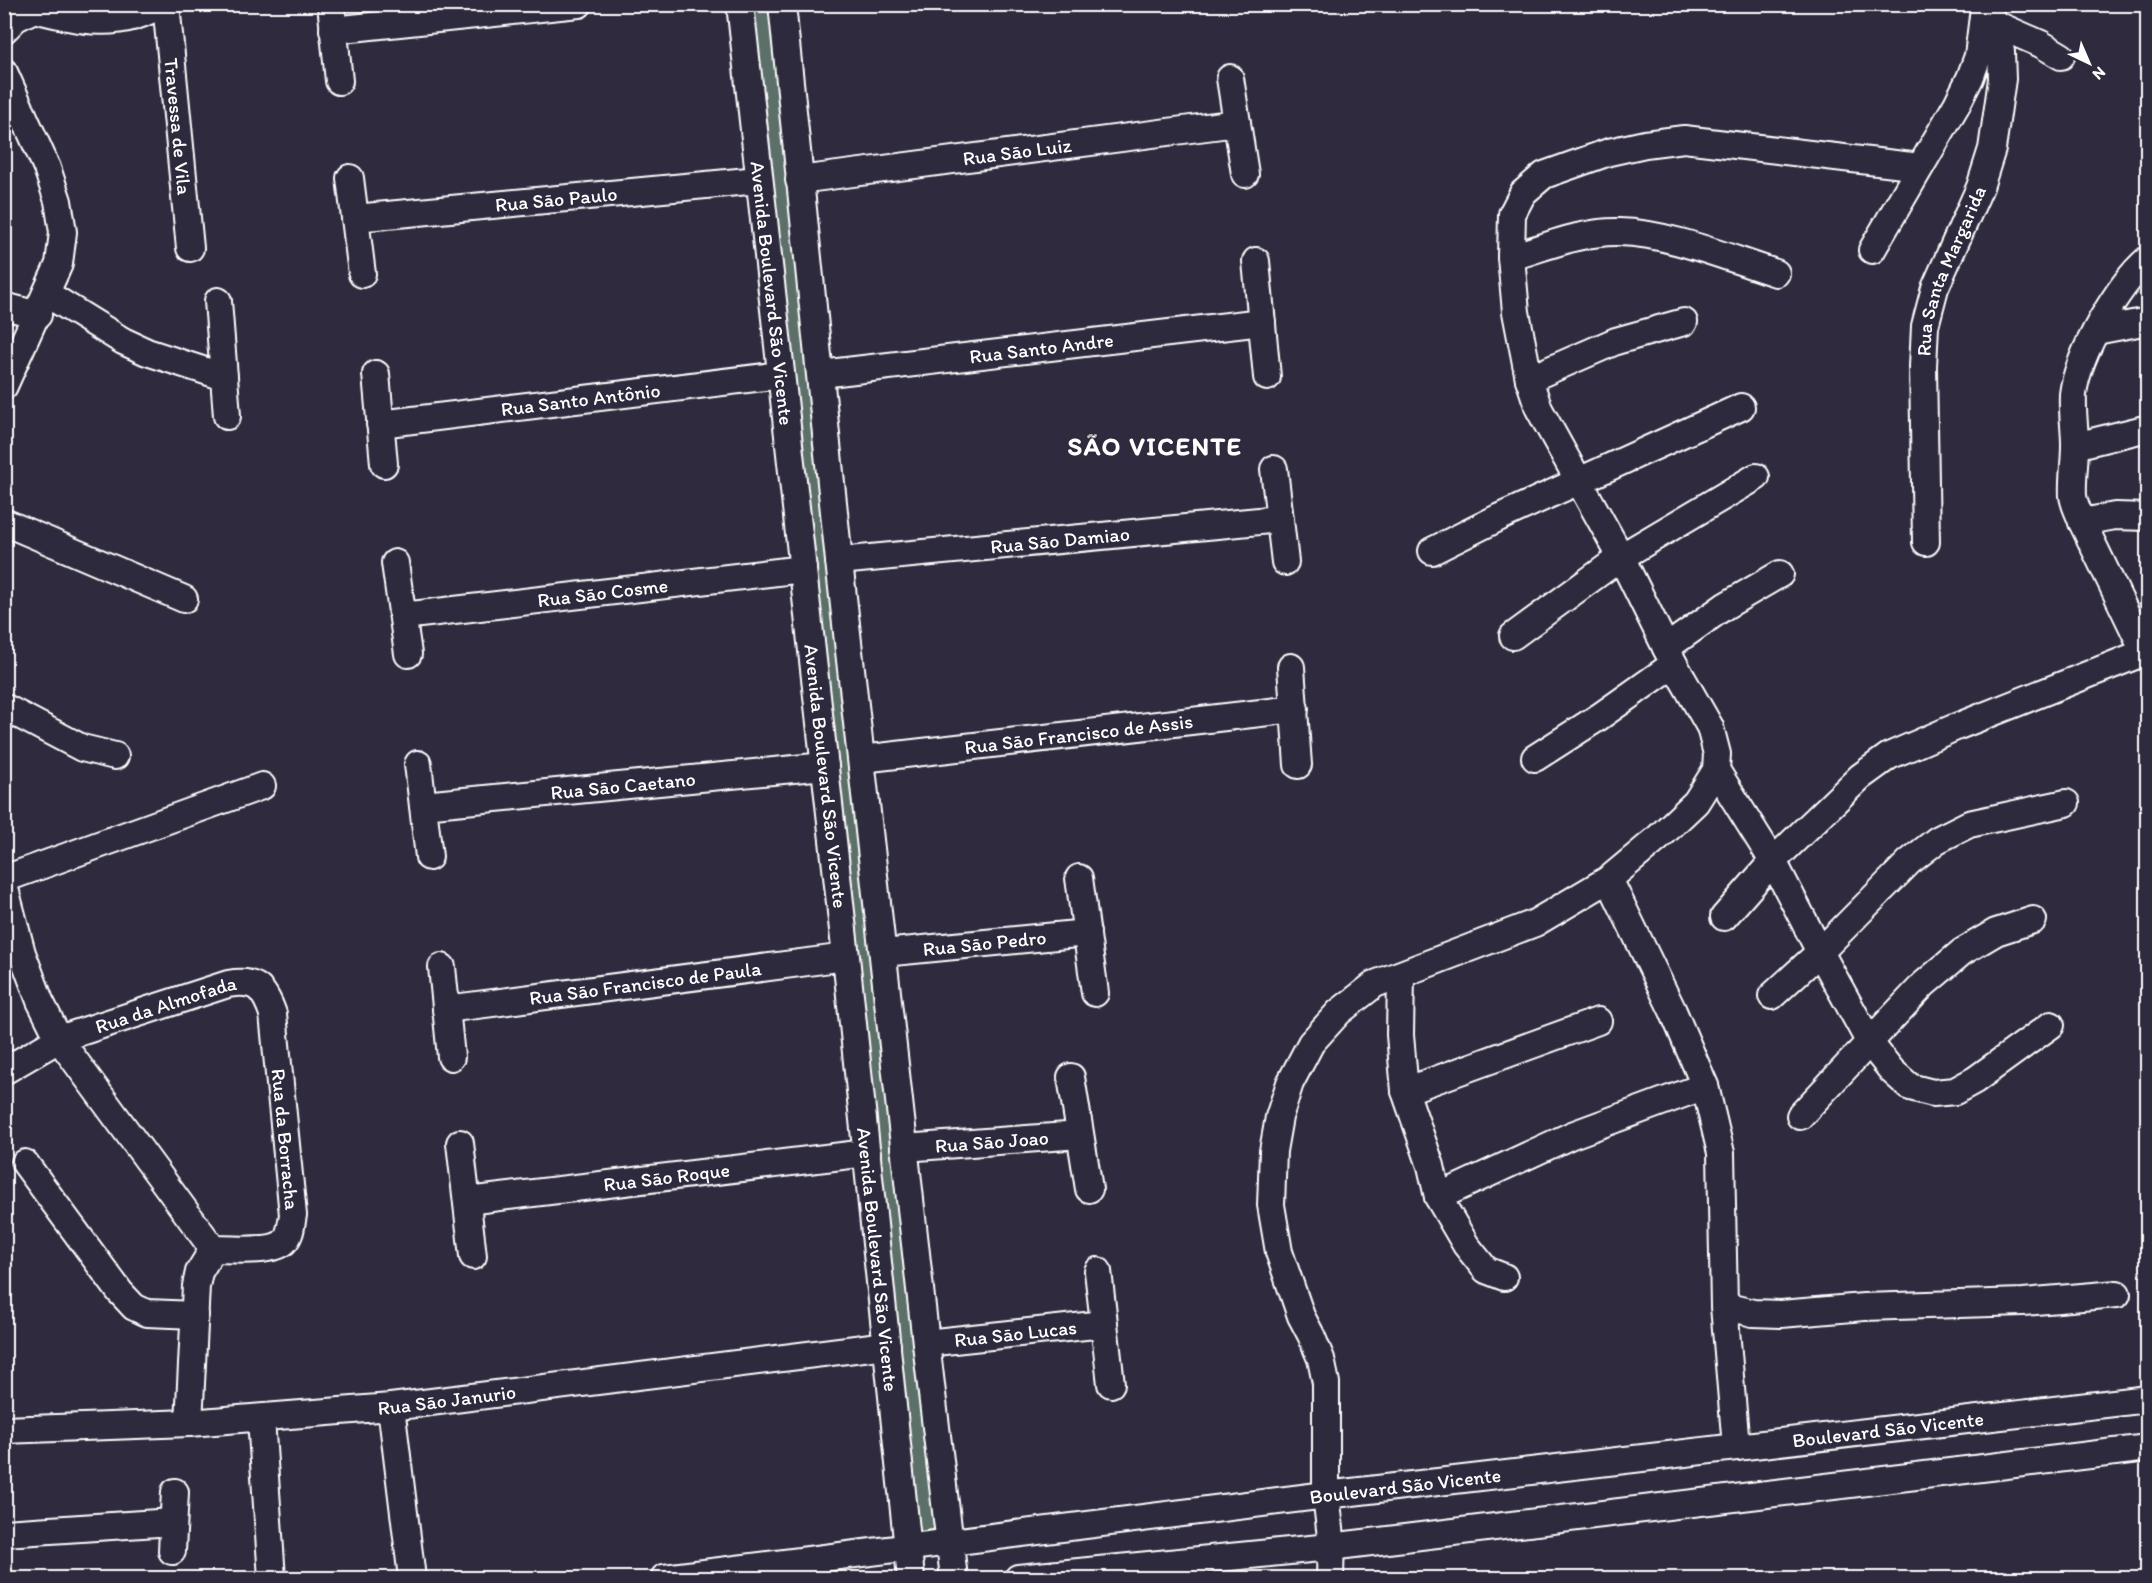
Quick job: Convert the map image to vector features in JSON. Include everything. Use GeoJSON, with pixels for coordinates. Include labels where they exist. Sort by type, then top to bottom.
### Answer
{"type":"FeatureCollection","features":[{"type":"Feature","properties":{"kind":"street"},"geometry":{"type":"LineString","coordinates":[[4,30],[25,7],[78,20],[115,22],[133,18],[161,4]]}},
{"type":"Feature","properties":{"kind":"street","name":"Travessa de Vila"},"geometry":{"type":"LineString","coordinates":[[166,4],[190,248]]}},
{"type":"Feature","properties":{"kind":"street"},"geometry":{"type":"LineString","coordinates":[[331,4],[339,81]]}},
{"type":"Feature","properties":{"kind":"street"},"geometry":{"type":"LineString","coordinates":[[333,30],[579,4]]}},
{"type":"Feature","properties":{"kind":"street","name":"Avenida Boulevard São Vicente"},"geometry":{"type":"LineString","coordinates":[[740,4],[846,957],[911,1578]]}},
{"type":"Feature","properties":{"kind":"street","name":"Avenida Boulevard São Vicente"},"geometry":{"type":"LineString","coordinates":[[782,4],[839,561],[954,1578]]}},
{"type":"Feature","properties":{"kind":"street"},"geometry":{"type":"LineString","coordinates":[[1872,250],[1970,78],[1978,56],[1988,12],[2061,56]]}},
{"type":"Feature","properties":{"kind":"street","name":"Rua Santa Margarida"},"geometry":{"type":"LineString","coordinates":[[1926,542],[1923,366],[1925,326],[1935,288],[1980,187],[1992,149],[2002,79],[2001,52],[1988,12]]}},
{"type":"Feature","properties":{"kind":"street"},"geometry":{"type":"LineString","coordinates":[[4,72],[47,168],[58,201],[63,232],[59,264],[4,386]]}},
{"type":"Feature","properties":{"kind":"street"},"geometry":{"type":"LineString","coordinates":[[1230,78],[1245,174]]}},
{"type":"Feature","properties":{"kind":"street","name":"Rua Sāo Luiz"},"geometry":{"type":"LineString","coordinates":[[799,180],[1237,123]]}},
{"type":"Feature","properties":{"kind":"street"},"geometry":{"type":"LineString","coordinates":[[1330,1578],[1331,1537],[1326,1496],[1326,1383],[1321,1359],[1301,1316],[1279,1252],[1271,1205],[1273,1151],[1279,1117],[1290,1083],[1311,1043],[1339,1012],[1375,984],[1535,923],[1609,879],[1657,839],[1696,802],[1716,770],[1717,754],[1710,727],[1670,656],[1621,557],[1539,410],[1516,312],[1511,257],[1512,214],[1523,193],[1544,175],[1609,152],[1683,139],[1920,167]]}},
{"type":"Feature","properties":{"kind":"street"},"geometry":{"type":"LineString","coordinates":[[350,178],[362,274]]}},
{"type":"Feature","properties":{"kind":"street","name":"Rua Sāo Paulo"},"geometry":{"type":"LineString","coordinates":[[355,218],[759,180]]}},
{"type":"Feature","properties":{"kind":"street"},"geometry":{"type":"LineString","coordinates":[[1511,257],[1579,236],[1618,232],[1661,237],[1776,273]]}},
{"type":"Feature","properties":{"kind":"street"},"geometry":{"type":"LineString","coordinates":[[1724,917],[1773,861],[1860,777],[1889,756],[1956,727],[2146,655],[2082,522],[2073,498],[2075,446],[2073,393],[2096,331],[2124,285],[2148,259]]}},
{"type":"Feature","properties":{"kind":"street"},"geometry":{"type":"LineString","coordinates":[[1256,261],[1267,377]]}},
{"type":"Feature","properties":{"kind":"street"},"geometry":{"type":"LineString","coordinates":[[218,301],[228,416]]}},
{"type":"Feature","properties":{"kind":"street"},"geometry":{"type":"LineString","coordinates":[[4,306],[42,304],[147,352],[224,377]]}},
{"type":"Feature","properties":{"kind":"street"},"geometry":{"type":"LineString","coordinates":[[2096,331],[2148,321]]}},
{"type":"Feature","properties":{"kind":"street","name":"Rua Santo Andre"},"geometry":{"type":"LineString","coordinates":[[821,374],[1262,322]]}},
{"type":"Feature","properties":{"kind":"street"},"geometry":{"type":"LineString","coordinates":[[1530,379],[1616,341],[1684,322]]}},
{"type":"Feature","properties":{"kind":"street"},"geometry":{"type":"LineString","coordinates":[[376,374],[384,464]]}},
{"type":"Feature","properties":{"kind":"street","name":"Rua Santo Antônio"},"geometry":{"type":"LineString","coordinates":[[380,424],[781,375]]}},
{"type":"Feature","properties":{"kind":"street"},"geometry":{"type":"LineString","coordinates":[[1432,551],[1741,407]]}},
{"type":"Feature","properties":{"kind":"street"},"geometry":{"type":"LineString","coordinates":[[2075,446],[2148,428]]}},
{"type":"Feature","properties":{"kind":"street"},"geometry":{"type":"LineString","coordinates":[[1274,470],[1285,562]]}},
{"type":"Feature","properties":{"kind":"street"},"geometry":{"type":"LineString","coordinates":[[1513,636],[1621,557],[1756,477]]}},
{"type":"Feature","properties":{"kind":"street"},"geometry":{"type":"LineString","coordinates":[[2082,522],[2115,516],[2148,517]]}},
{"type":"Feature","properties":{"kind":"street","name":"Rua Sāo Damiao"},"geometry":{"type":"LineString","coordinates":[[839,561],[1280,519]]}},
{"type":"Feature","properties":{"kind":"street"},"geometry":{"type":"LineString","coordinates":[[4,522],[184,599]]}},
{"type":"Feature","properties":{"kind":"street"},"geometry":{"type":"LineString","coordinates":[[395,563],[408,654]]}},
{"type":"Feature","properties":{"kind":"street","name":"Rua Sāo Cosme"},"geometry":{"type":"LineString","coordinates":[[403,616],[803,569]]}},
{"type":"Feature","properties":{"kind":"street"},"geometry":{"type":"LineString","coordinates":[[1535,758],[1599,717],[1725,606],[1780,574]]}},
{"type":"Feature","properties":{"kind":"street"},"geometry":{"type":"LineString","coordinates":[[1291,667],[1298,765]]}},
{"type":"Feature","properties":{"kind":"street"},"geometry":{"type":"LineString","coordinates":[[4,707],[82,748],[115,756]]}},
{"type":"Feature","properties":{"kind":"street","name":"Rua Sāo Francisco de Assis"},"geometry":{"type":"LineString","coordinates":[[862,759],[1295,709]]}},
{"type":"Feature","properties":{"kind":"street"},"geometry":{"type":"LineString","coordinates":[[418,764],[429,857]]}},
{"type":"Feature","properties":{"kind":"street","name":"Rua Sāo Caetano"},"geometry":{"type":"LineString","coordinates":[[423,805],[825,766]]}},
{"type":"Feature","properties":{"kind":"street"},"geometry":{"type":"LineString","coordinates":[[1716,770],[1773,861],[1870,1043],[1892,1071],[1910,1087],[1934,1093],[1954,1090],[1975,1080],[2051,1025]]}},
{"type":"Feature","properties":{"kind":"street"},"geometry":{"type":"LineString","coordinates":[[4,879],[262,786]]}},
{"type":"Feature","properties":{"kind":"street"},"geometry":{"type":"LineString","coordinates":[[1772,996],[1820,952],[1909,862],[1937,840],[1970,824],[2066,802]]}},
{"type":"Feature","properties":{"kind":"street"},"geometry":{"type":"LineString","coordinates":[[1079,878],[1095,993]]}},
{"type":"Feature","properties":{"kind":"street"},"geometry":{"type":"LineString","coordinates":[[1609,879],[1673,1011],[1705,1086],[1721,1153],[1724,1306],[1736,1448]]}},
{"type":"Feature","properties":{"kind":"street"},"geometry":{"type":"LineString","coordinates":[[4,885],[13,956],[40,1001],[59,1040],[213,1249],[199,1272],[189,1423]]}},
{"type":"Feature","properties":{"kind":"street"},"geometry":{"type":"LineString","coordinates":[[1800,1116],[1924,984],[1962,952],[1996,932],[2033,920]]}},
{"type":"Feature","properties":{"kind":"street","name":"Rua Sāo Pedro"},"geometry":{"type":"LineString","coordinates":[[883,953],[1087,933]]}},
{"type":"Feature","properties":{"kind":"street","name":"Rua Sāo Francisco de Paula"},"geometry":{"type":"LineString","coordinates":[[446,1009],[846,957]]}},
{"type":"Feature","properties":{"kind":"street"},"geometry":{"type":"LineString","coordinates":[[442,967],[451,1057]]}},
{"type":"Feature","properties":{"kind":"street"},"geometry":{"type":"LineString","coordinates":[[1401,975],[1400,1035],[1405,1091],[1431,1166],[1438,1197],[1466,1245],[1486,1270],[1504,1276]]}},
{"type":"Feature","properties":{"kind":"street","name":"Rua da Almofada"},"geometry":{"type":"LineString","coordinates":[[4,1071],[59,1040],[228,984],[243,981],[258,987],[267,998]]}},
{"type":"Feature","properties":{"kind":"street","name":"Rua da Borracha"},"geometry":{"type":"LineString","coordinates":[[213,1249],[275,1248],[291,1231],[293,1215],[273,1014],[267,998]]}},
{"type":"Feature","properties":{"kind":"street"},"geometry":{"type":"LineString","coordinates":[[1405,1091],[1598,1021]]}},
{"type":"Feature","properties":{"kind":"street"},"geometry":{"type":"LineString","coordinates":[[1071,1077],[1089,1189]]}},
{"type":"Feature","properties":{"kind":"street"},"geometry":{"type":"LineString","coordinates":[[1438,1197],[1572,1135],[1705,1086]]}},
{"type":"Feature","properties":{"kind":"street","name":"Rua Sāo Joao"},"geometry":{"type":"LineString","coordinates":[[904,1148],[1080,1135]]}},
{"type":"Feature","properties":{"kind":"street"},"geometry":{"type":"LineString","coordinates":[[460,1143],[473,1256]]}},
{"type":"Feature","properties":{"kind":"street","name":"Rua Sāo Roque"},"geometry":{"type":"LineString","coordinates":[[467,1201],[867,1153]]}},
{"type":"Feature","properties":{"kind":"street"},"geometry":{"type":"LineString","coordinates":[[25,1163],[120,1292],[134,1307],[147,1313],[195,1315]]}},
{"type":"Feature","properties":{"kind":"street"},"geometry":{"type":"LineString","coordinates":[[1098,1271],[1111,1384]]}},
{"type":"Feature","properties":{"kind":"street"},"geometry":{"type":"LineString","coordinates":[[1724,1306],[1753,1313],[1781,1314],[1864,1307],[2023,1302],[2117,1294]]}},
{"type":"Feature","properties":{"kind":"street","name":"Rua Sāo Lucas"},"geometry":{"type":"LineString","coordinates":[[926,1343],[1104,1324]]}},
{"type":"Feature","properties":{"kind":"street","name":"Rua Sāo Janurio"},"geometry":{"type":"LineString","coordinates":[[4,1430],[261,1419],[391,1407],[887,1345]]}},
{"type":"Feature","properties":{"kind":"street","name":"Boulevard São Vicente"},"geometry":{"type":"LineString","coordinates":[[664,1578],[1326,1496],[2148,1399]]}},
{"type":"Feature","properties":{"kind":"street"},"geometry":{"type":"LineString","coordinates":[[391,1407],[412,1578]]}},
{"type":"Feature","properties":{"kind":"street"},"geometry":{"type":"LineString","coordinates":[[261,1419],[272,1578]]}},
{"type":"Feature","properties":{"kind":"street"},"geometry":{"type":"LineString","coordinates":[[1018,1578],[1330,1547],[2148,1448]]}},
{"type":"Feature","properties":{"kind":"street"},"geometry":{"type":"LineString","coordinates":[[172,1551],[175,1492]]}},
{"type":"Feature","properties":{"kind":"street"},"geometry":{"type":"LineString","coordinates":[[4,1533],[173,1522]]}},
{"type":"Feature","properties":{"kind":"green space"},"geometry":{"type":"Polygon","coordinates":[[[744,5],[779,5],[943,1527],[916,1534],[744,5]]]}},
{"type":"Feature","properties":{"kind":"district","name":"SÃO VICENTE"},"geometry":{"type":"Point","coordinates":[1155,446]}}]}
